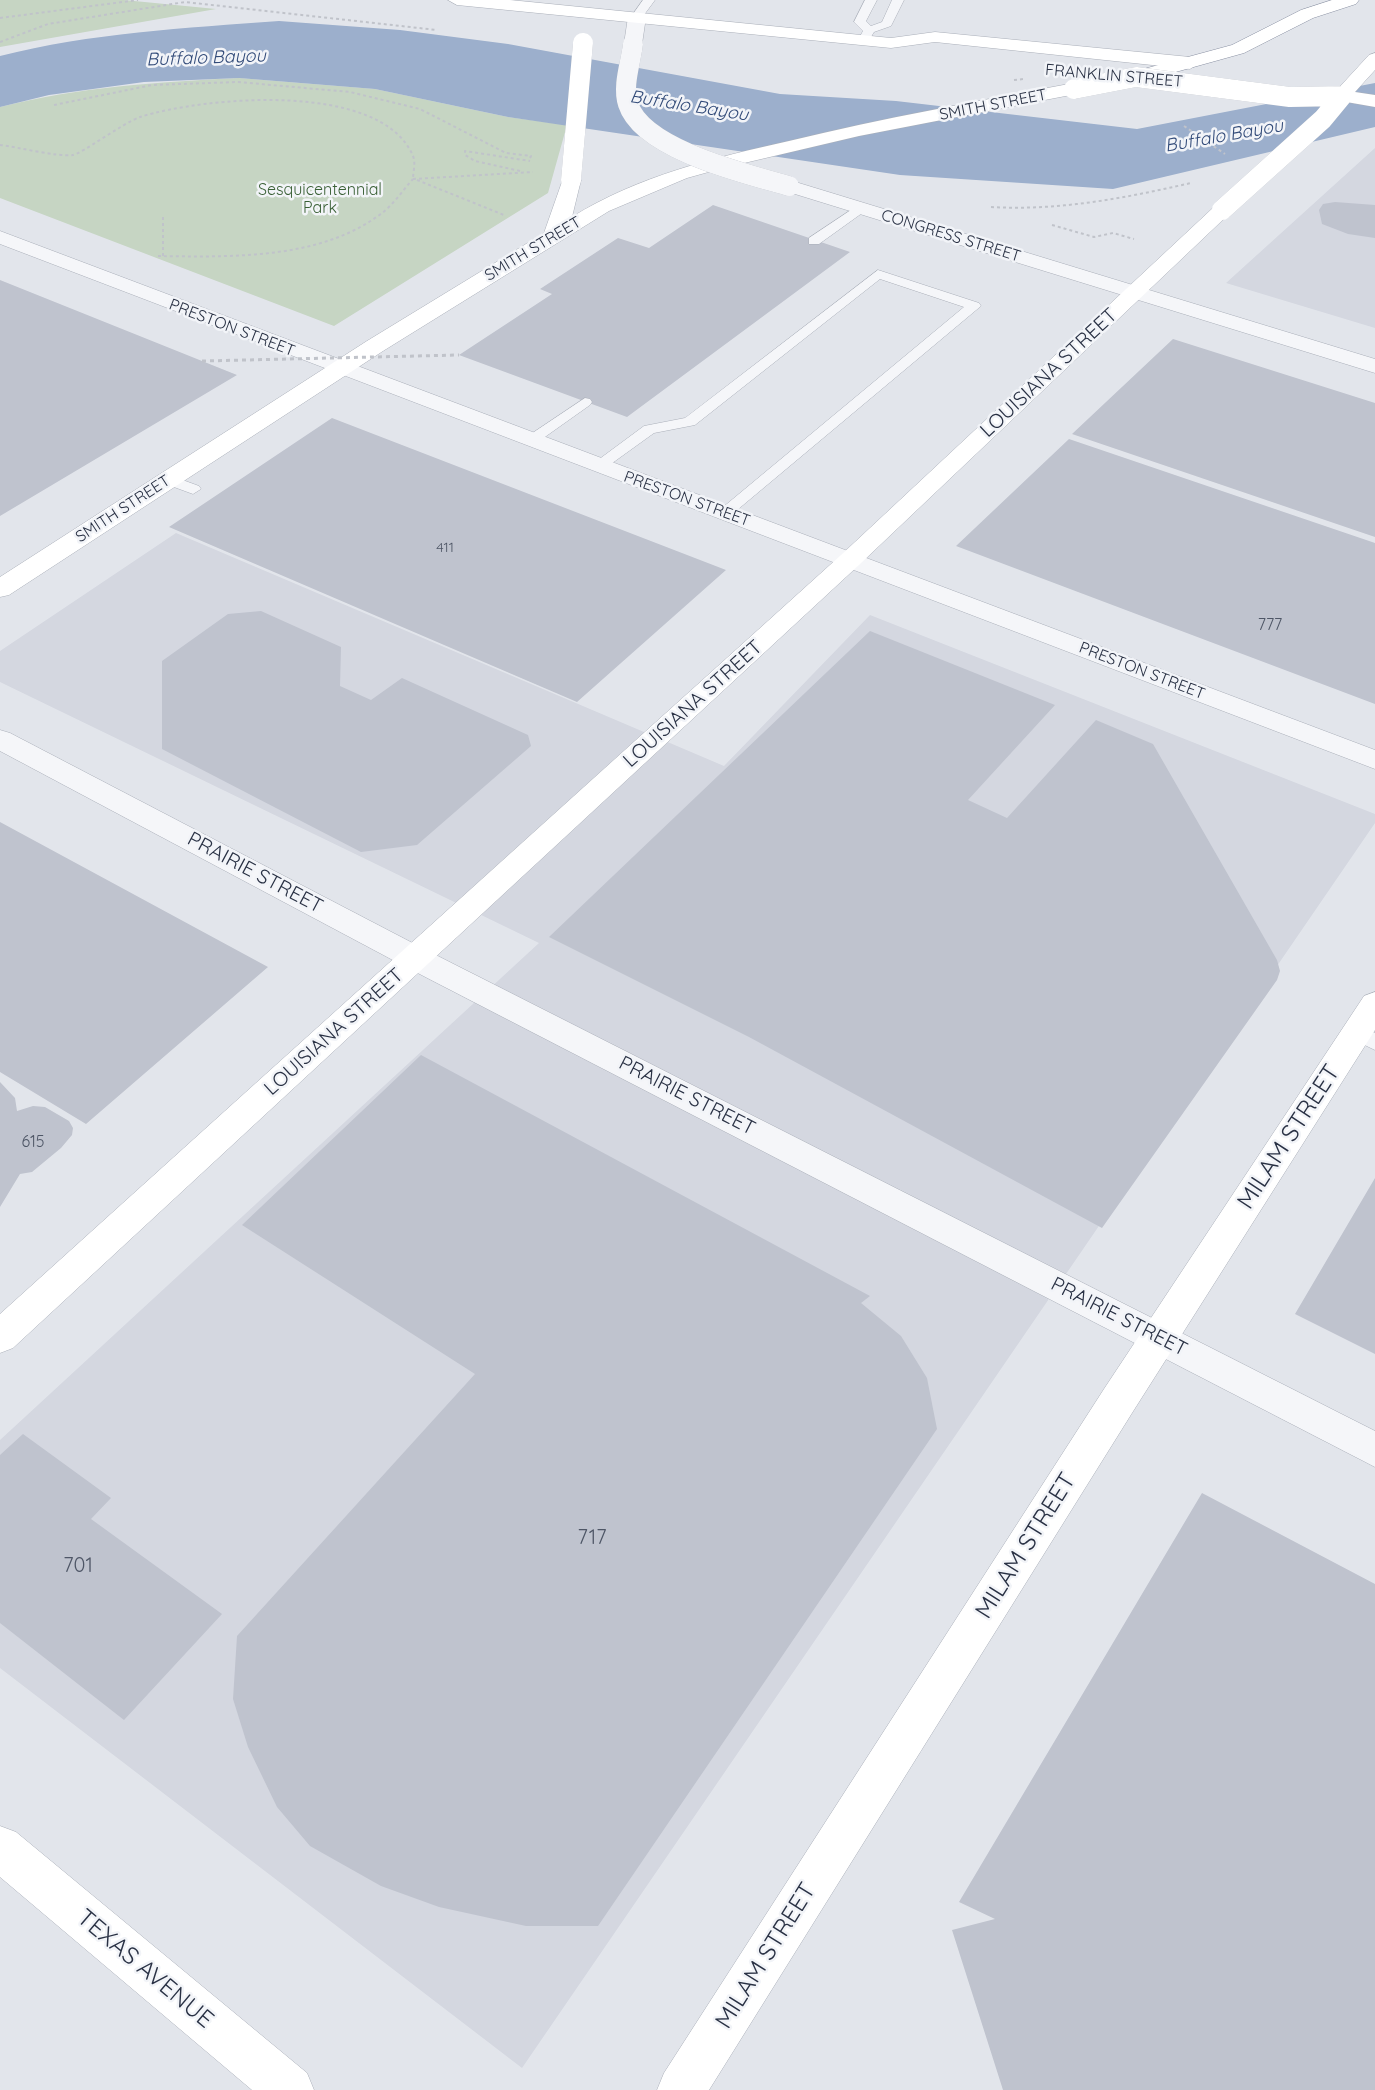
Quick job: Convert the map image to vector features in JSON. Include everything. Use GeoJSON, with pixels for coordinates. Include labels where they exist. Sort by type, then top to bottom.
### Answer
{"type":"FeatureCollection","features":[{"type":"Feature","properties":{"kind":"main road","name":"FRANKLIN STREET"},"geometry":{"type":"LineString","coordinates":[[457,0],[866,35],[891,43],[909,56],[920,57]]}},
{"type":"Feature","properties":{"kind":"main road"},"geometry":{"type":"LineString","coordinates":[[1136,77],[1238,49],[1313,6],[1350,0]]}},
{"type":"Feature","properties":{"kind":"main road"},"geometry":{"type":"LineString","coordinates":[[554,235],[567,202],[594,37],[637,17]]}},
{"type":"Feature","properties":{"kind":"main road","name":"FRANKLIN STREET"},"geometry":{"type":"LineString","coordinates":[[891,43],[935,37],[1230,69]]}},
{"type":"Feature","properties":{"kind":"main road","name":"LOUISIANA STREET"},"geometry":{"type":"LineString","coordinates":[[0,1337],[850,560],[1222,210],[1323,119],[1375,59]]}},
{"type":"Feature","properties":{"kind":"main road","name":"FRANKLIN STREET"},"geometry":{"type":"LineString","coordinates":[[1070,72],[1136,77],[1290,97],[1342,96],[1375,101]]}},
{"type":"Feature","properties":{"kind":"main road","name":"FRANKLIN STREET"},"geometry":{"type":"LineString","coordinates":[[1273,76],[1306,82],[1342,96]]}},
{"type":"Feature","properties":{"kind":"main road","name":"SMITH STREET"},"geometry":{"type":"LineString","coordinates":[[0,589],[339,370],[554,235],[602,207],[643,188],[718,163],[859,130],[1136,77]]}},
{"type":"Feature","properties":{"kind":"main road","name":"MILAM STREET"},"geometry":{"type":"LineString","coordinates":[[681,2090],[1160,1338],[1366,1038],[1375,1004]]}},
{"type":"Feature","properties":{"kind":"main road","name":"TEXAS AVENUE"},"geometry":{"type":"LineString","coordinates":[[0,1848],[290,2090]]}},
{"type":"Feature","properties":{"kind":"street","name":"CONGRESS STREET"},"geometry":{"type":"LineString","coordinates":[[637,17],[627,101],[633,119],[653,136],[718,163],[789,186],[1375,366]]}},
{"type":"Feature","properties":{"kind":"street","name":"PRESTON STREET"},"geometry":{"type":"LineString","coordinates":[[0,237],[339,370],[850,560],[1375,760]]}},
{"type":"Feature","properties":{"kind":"street","name":"PRAIRIE STREET"},"geometry":{"type":"LineString","coordinates":[[0,739],[415,958],[1375,1450]]}},
{"type":"Feature","properties":{"kind":"lane"},"geometry":{"type":"LineString","coordinates":[[637,17],[649,0]]}},
{"type":"Feature","properties":{"kind":"lane"},"geometry":{"type":"LineString","coordinates":[[871,0],[860,22],[866,35],[886,24],[898,0]]}},
{"type":"Feature","properties":{"kind":"lane"},"geometry":{"type":"LineString","coordinates":[[814,241],[860,208]]}},
{"type":"Feature","properties":{"kind":"lane"},"geometry":{"type":"LineString","coordinates":[[599,466],[649,429],[690,422],[878,274],[974,306],[724,513]]}},
{"type":"Feature","properties":{"kind":"lane"},"geometry":{"type":"LineString","coordinates":[[530,441],[585,402]]}},
{"type":"Feature","properties":{"kind":"lane"},"geometry":{"type":"LineString","coordinates":[[169,480],[193,489]]}},
{"type":"Feature","properties":{"kind":"path"},"geometry":{"type":"LineString","coordinates":[[0,18],[138,0]]}},
{"type":"Feature","properties":{"kind":"path"},"geometry":{"type":"LineString","coordinates":[[0,42],[10,40]]}},
{"type":"Feature","properties":{"kind":"path"},"geometry":{"type":"LineString","coordinates":[[1014,80],[1024,79]]}},
{"type":"Feature","properties":{"kind":"path"},"geometry":{"type":"LineString","coordinates":[[54,105],[152,85],[238,82],[350,92],[420,109],[506,153],[531,156],[530,161],[516,160],[465,151],[465,155],[475,161],[528,172]]}},
{"type":"Feature","properties":{"kind":"path"},"geometry":{"type":"LineString","coordinates":[[0,145],[74,155],[101,136],[139,117],[178,108],[242,99],[335,105],[376,119],[400,136],[414,158],[413,179],[382,212],[361,226],[311,244],[268,252],[154,255]]}},
{"type":"Feature","properties":{"kind":"path"},"geometry":{"type":"LineString","coordinates":[[1178,122],[1227,155]]}},
{"type":"Feature","properties":{"kind":"path"},"geometry":{"type":"LineString","coordinates":[[413,179],[538,172]]}},
{"type":"Feature","properties":{"kind":"path"},"geometry":{"type":"LineString","coordinates":[[413,179],[504,215]]}},
{"type":"Feature","properties":{"kind":"path"},"geometry":{"type":"LineString","coordinates":[[989,207],[1023,208],[1113,201],[1197,182]]}},
{"type":"Feature","properties":{"kind":"path"},"geometry":{"type":"LineString","coordinates":[[1023,208],[1024,215]]}},
{"type":"Feature","properties":{"kind":"path"},"geometry":{"type":"LineString","coordinates":[[163,218],[163,256]]}},
{"type":"Feature","properties":{"kind":"path"},"geometry":{"type":"LineString","coordinates":[[1048,224],[1094,237],[1113,233]]}},
{"type":"Feature","properties":{"kind":"path"},"geometry":{"type":"LineString","coordinates":[[202,361],[459,355]]}},
{"type":"Feature","properties":{"kind":"shaded area"},"geometry":{"type":"Polygon","coordinates":[[[1375,148],[1375,328],[1226,283],[1375,148]]]}},
{"type":"Feature","properties":{"kind":"shaded area"},"geometry":{"type":"Polygon","coordinates":[[[176,533],[724,766],[870,615],[1375,814],[1375,823],[522,2068],[0,1668],[0,1440],[539,943],[0,682],[0,651],[176,533]]]}},
{"type":"Feature","properties":{"kind":"green space"},"geometry":{"type":"Polygon","coordinates":[[[0,0],[124,0],[216,9],[0,47],[0,0]]]}},
{"type":"Feature","properties":{"kind":"green space","name":"Sesquicentennial Park"},"geometry":{"type":"Polygon","coordinates":[[[239,78],[375,89],[508,117],[567,125],[548,193],[334,326],[0,198],[0,107],[89,90],[239,78]]]}},
{"type":"Feature","properties":{"kind":"water","name":"Buffalo Bayou"},"geometry":{"type":"Polygon","coordinates":[[[279,21],[400,30],[508,44],[780,94],[896,101],[1137,129],[1375,83],[1375,127],[1113,189],[900,175],[508,117],[375,89],[239,78],[144,82],[49,95],[0,107],[0,56],[103,37],[279,21]]]}},
{"type":"Feature","properties":{"kind":"building"},"geometry":{"type":"Polygon","coordinates":[[[1335,202],[1375,205],[1375,238],[1348,234],[1322,224],[1319,210],[1323,204],[1335,202]]]}},
{"type":"Feature","properties":{"kind":"building"},"geometry":{"type":"Polygon","coordinates":[[[713,205],[850,252],[627,417],[459,355],[552,294],[540,289],[618,238],[649,248],[713,205]]]}},
{"type":"Feature","properties":{"kind":"building"},"geometry":{"type":"Polygon","coordinates":[[[0,280],[202,361],[237,375],[0,516],[0,280]]]}},
{"type":"Feature","properties":{"kind":"building"},"geometry":{"type":"Polygon","coordinates":[[[1173,339],[1375,403],[1375,537],[1072,434],[1173,339]]]}},
{"type":"Feature","properties":{"kind":"building"},"geometry":{"type":"Polygon","coordinates":[[[332,418],[726,570],[577,702],[169,527],[332,418]]]}},
{"type":"Feature","properties":{"kind":"building"},"geometry":{"type":"Polygon","coordinates":[[[1069,439],[1375,543],[1375,704],[956,546],[1069,439]]]}},
{"type":"Feature","properties":{"kind":"building"},"geometry":{"type":"Polygon","coordinates":[[[261,611],[341,647],[340,686],[371,700],[402,678],[528,735],[531,746],[417,845],[361,852],[162,749],[162,661],[228,614],[261,611]]]}},
{"type":"Feature","properties":{"kind":"building"},"geometry":{"type":"Polygon","coordinates":[[[870,631],[1055,705],[968,800],[1007,818],[1096,720],[1153,744],[1277,960],[1280,971],[1277,980],[1102,1228],[749,1037],[549,937],[870,631]]]}},
{"type":"Feature","properties":{"kind":"building"},"geometry":{"type":"Polygon","coordinates":[[[0,822],[268,967],[86,1124],[0,1072],[0,822]]]}},
{"type":"Feature","properties":{"kind":"building"},"geometry":{"type":"Polygon","coordinates":[[[421,1055],[870,1296],[861,1303],[901,1336],[927,1378],[937,1429],[598,1926],[526,1926],[439,1907],[381,1886],[310,1846],[277,1807],[248,1747],[233,1699],[237,1636],[475,1374],[242,1225],[421,1055]]]}},
{"type":"Feature","properties":{"kind":"building"},"geometry":{"type":"Polygon","coordinates":[[[0,1082],[15,1098],[17,1111],[33,1106],[45,1107],[69,1121],[73,1128],[72,1135],[61,1148],[32,1172],[20,1174],[0,1207],[0,1082]]]}},
{"type":"Feature","properties":{"kind":"building"},"geometry":{"type":"Polygon","coordinates":[[[1375,1178],[1375,1354],[1295,1314],[1375,1178]]]}},
{"type":"Feature","properties":{"kind":"building"},"geometry":{"type":"Polygon","coordinates":[[[23,1434],[111,1498],[91,1519],[222,1614],[124,1720],[0,1623],[0,1455],[23,1434]]]}},
{"type":"Feature","properties":{"kind":"building"},"geometry":{"type":"Polygon","coordinates":[[[1202,1493],[1375,1584],[1375,2090],[1003,2090],[952,1930],[995,1919],[959,1902],[1202,1493]]]}}]}
